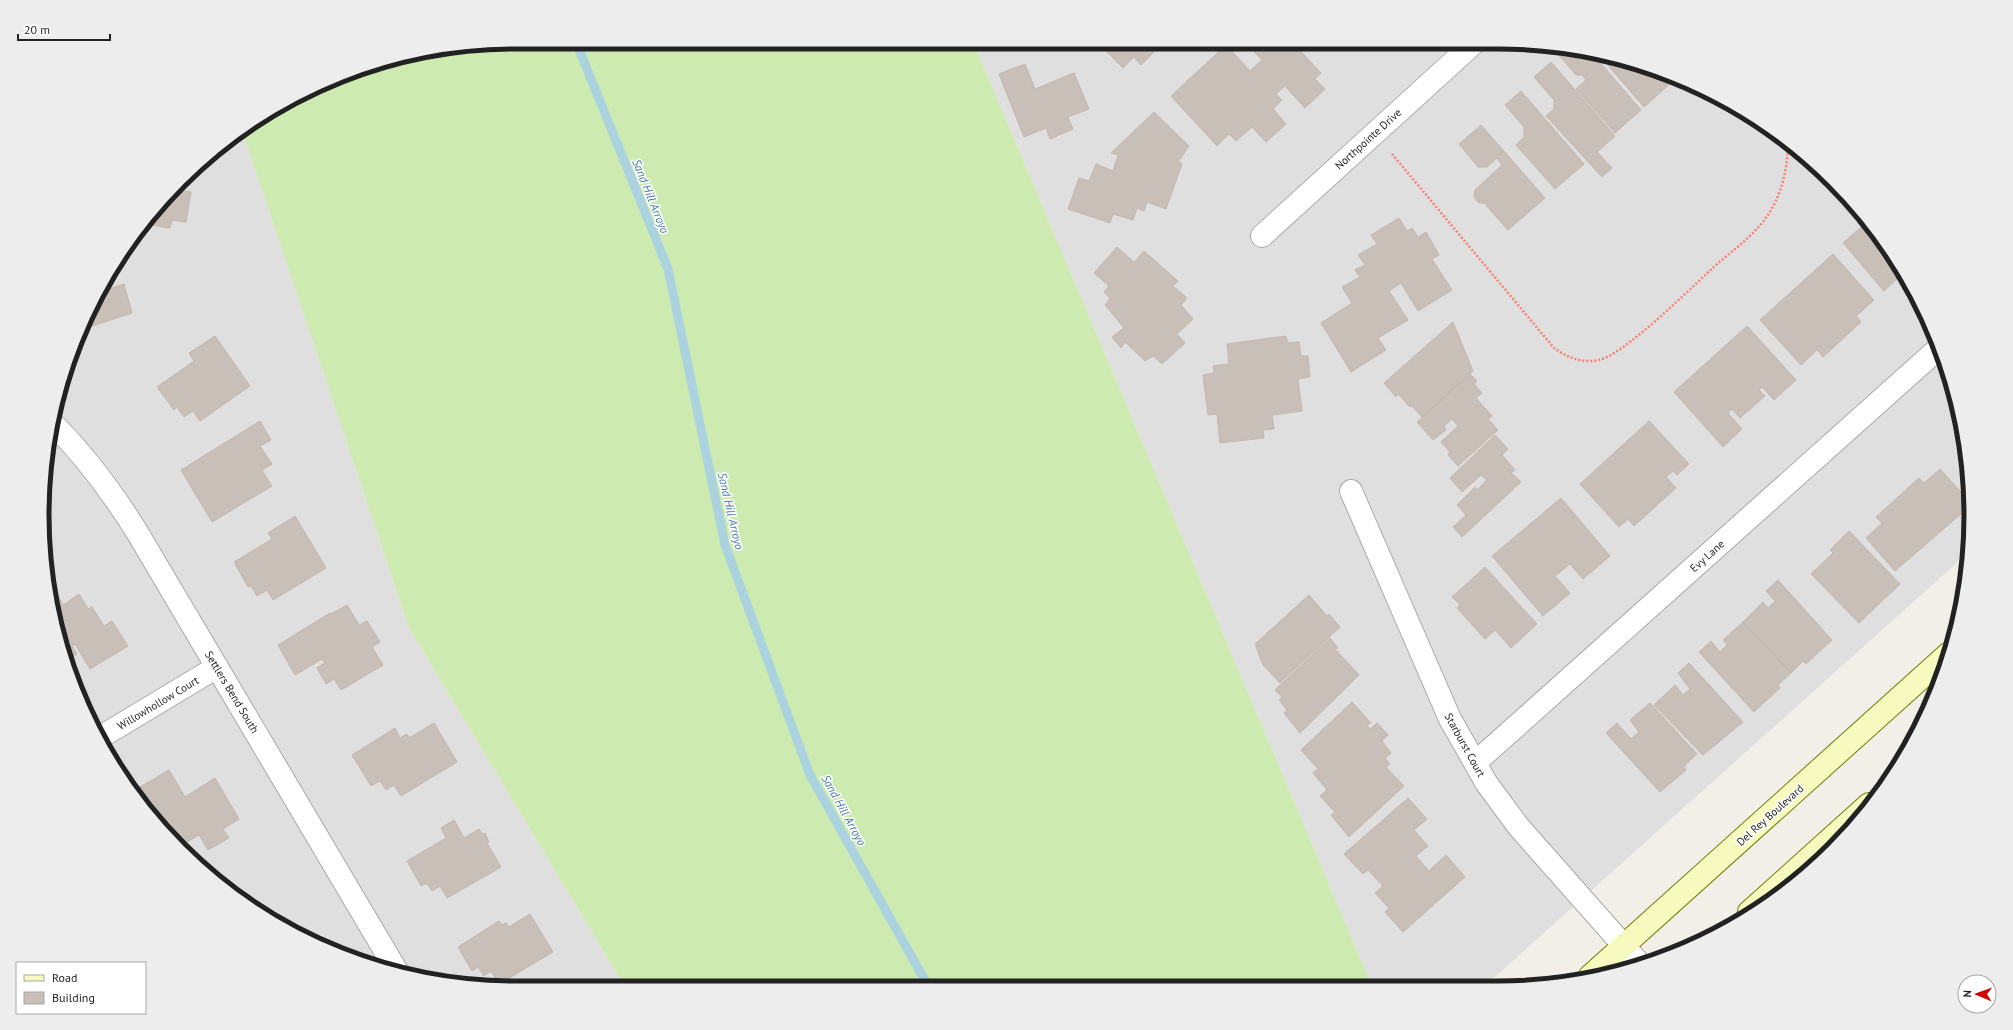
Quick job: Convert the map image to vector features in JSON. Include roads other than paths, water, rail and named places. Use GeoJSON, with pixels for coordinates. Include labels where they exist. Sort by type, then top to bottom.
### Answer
{"type":"FeatureCollection","features":[{"type":"Feature","properties":{"kind":"main road","name":"Del Rey Boulevard"},"geometry":{"type":"LineString","coordinates":[[1597,970],[1940,661]]}},
{"type":"Feature","properties":{"kind":"main road"},"geometry":{"type":"LineString","coordinates":[[1770,893],[1844,826]]}},
{"type":"Feature","properties":{"kind":"street","name":"Northpointe Drive"},"geometry":{"type":"LineString","coordinates":[[1262,236],[1467,49]]}},
{"type":"Feature","properties":{"kind":"street","name":"Evy Lane"},"geometry":{"type":"LineString","coordinates":[[1475,763],[1934,352]]}},
{"type":"Feature","properties":{"kind":"street","name":"Settlers Bend South"},"geometry":{"type":"LineString","coordinates":[[57,429],[86,459],[120,506],[393,965]]}},
{"type":"Feature","properties":{"kind":"street","name":"Starburst Court"},"geometry":{"type":"LineString","coordinates":[[1351,491],[1447,714],[1487,784],[1518,826],[1636,960]]}},
{"type":"Feature","properties":{"kind":"street","name":"Willowhollow Court"},"geometry":{"type":"LineString","coordinates":[[104,735],[217,667]]}},
{"type":"Feature","properties":{"kind":"waterway","name":"Sand Hill Arroyo"},"geometry":{"type":"LineString","coordinates":[[579,49],[668,269],[725,545],[810,775],[925,981]]}}]}
